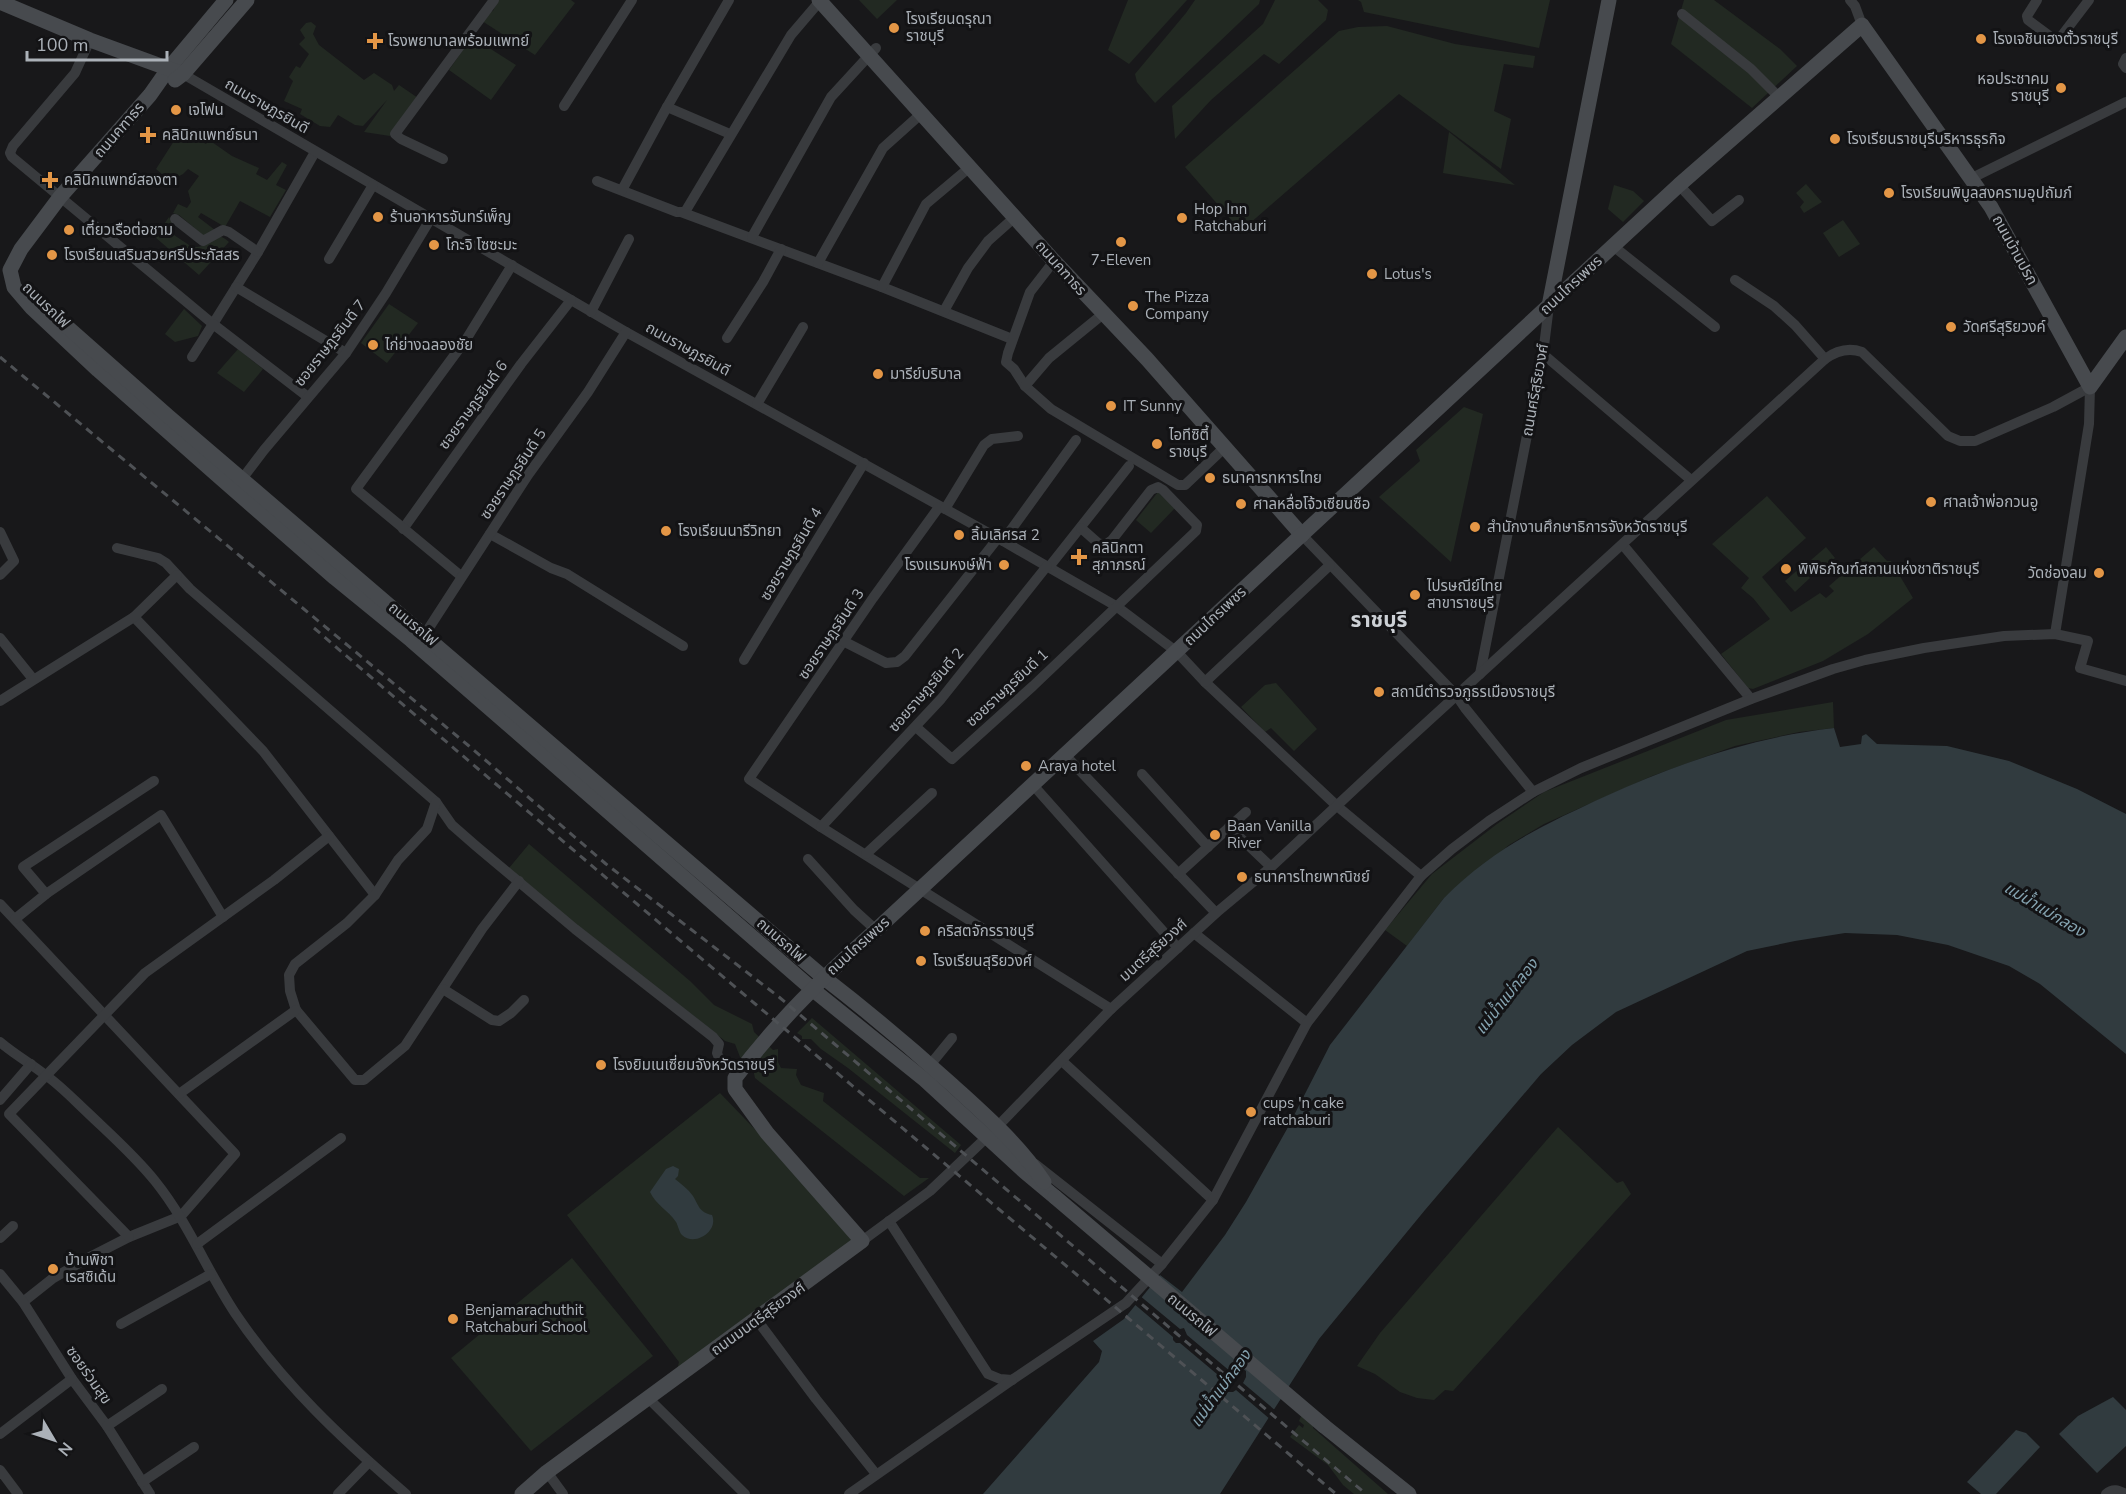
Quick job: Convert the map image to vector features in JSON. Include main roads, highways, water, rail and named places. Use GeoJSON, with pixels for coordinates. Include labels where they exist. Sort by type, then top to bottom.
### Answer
{"type":"FeatureCollection","features":[{"type":"Feature","properties":{"kind":"water","name":"แม่น้ำแม่กลอง"},"geometry":{"type":"Polygon","coordinates":[[[1834,728],[1840,747],[1861,744],[1862,736],[1866,734],[1877,744],[1947,746],[2009,761],[2077,789],[2126,814],[2126,1054],[2040,984],[2009,966],[1948,945],[1897,935],[1845,933],[1747,951],[1616,1012],[1572,1045],[1541,1074],[1319,1339],[1220,1494],[983,1494],[1099,1362],[1102,1351],[1093,1341],[1124,1319],[1160,1275],[1182,1292],[1225,1235],[1246,1202],[1330,1045],[1444,898],[1463,880],[1520,839],[1561,817],[1633,784],[1717,753],[1775,738],[1834,728]]]}},
{"type":"Feature","properties":{"kind":"water"},"geometry":{"type":"Polygon","coordinates":[[[673,1166],[679,1169],[675,1179],[691,1193],[702,1210],[712,1215],[712,1227],[704,1236],[693,1239],[682,1235],[676,1222],[650,1192],[666,1169],[673,1166]]]}},
{"type":"Feature","properties":{"kind":"water"},"geometry":{"type":"Polygon","coordinates":[[[2113,1397],[2126,1410],[2126,1446],[2097,1473],[2059,1434],[2078,1416],[2113,1397]]]}},
{"type":"Feature","properties":{"kind":"water"},"geometry":{"type":"Polygon","coordinates":[[[2016,1430],[2026,1433],[2040,1447],[1996,1494],[1981,1494],[1967,1482],[2016,1430]]]}},
{"type":"Feature","properties":{"kind":"railway"},"geometry":{"type":"LineString","coordinates":[[0,357],[469,746],[606,864],[779,997],[1366,1494]]}},
{"type":"Feature","properties":{"kind":"railway"},"geometry":{"type":"LineString","coordinates":[[314,628],[568,846],[1336,1494]]}},
{"type":"Feature","properties":{"kind":"place","name":"โรงเรียนดรุณา ราชบุรี"},"geometry":{"type":"Point","coordinates":[894,28]}},
{"type":"Feature","properties":{"kind":"place","name":"โรงเจชินเฮงตั้วราชบุรี"},"geometry":{"type":"Point","coordinates":[1981,39]}},
{"type":"Feature","properties":{"kind":"place","name":"โรงพยาบาลพร้อมแพทย์"},"geometry":{"type":"Point","coordinates":[375,41]}},
{"type":"Feature","properties":{"kind":"place","name":"หอประชาคม ราชบุรี"},"geometry":{"type":"Point","coordinates":[2061,88]}},
{"type":"Feature","properties":{"kind":"place","name":"เจโฟน"},"geometry":{"type":"Point","coordinates":[176,110]}},
{"type":"Feature","properties":{"kind":"place","name":"คลินิกแพทย์ธนา"},"geometry":{"type":"Point","coordinates":[148,135]}},
{"type":"Feature","properties":{"kind":"place","name":"โรงเรียนราชบุรีบริหารธุรกิจ"},"geometry":{"type":"Point","coordinates":[1835,139]}},
{"type":"Feature","properties":{"kind":"place","name":"คลินิกแพทย์สองตา"},"geometry":{"type":"Point","coordinates":[50,180]}},
{"type":"Feature","properties":{"kind":"place","name":"โรงเรียนพิบูลสงครามอุปถัมภ์"},"geometry":{"type":"Point","coordinates":[1889,193]}},
{"type":"Feature","properties":{"kind":"place","name":"ร้านอาหารจันทร์เพ็ญ"},"geometry":{"type":"Point","coordinates":[378,217]}},
{"type":"Feature","properties":{"kind":"place","name":"Hop Inn Ratchaburi"},"geometry":{"type":"Point","coordinates":[1182,218]}},
{"type":"Feature","properties":{"kind":"place","name":"เตี๋ยวเรือต่อชาม"},"geometry":{"type":"Point","coordinates":[69,230]}},
{"type":"Feature","properties":{"kind":"place","name":"7-Eleven"},"geometry":{"type":"Point","coordinates":[1121,242]}},
{"type":"Feature","properties":{"kind":"place","name":"โกะจิ โซซะมะ"},"geometry":{"type":"Point","coordinates":[434,245]}},
{"type":"Feature","properties":{"kind":"place","name":"โรงเรียนเสริมสวยศรีประภัสสร"},"geometry":{"type":"Point","coordinates":[52,255]}},
{"type":"Feature","properties":{"kind":"place","name":"Lotus's"},"geometry":{"type":"Point","coordinates":[1372,274]}},
{"type":"Feature","properties":{"kind":"place","name":"The Pizza Company"},"geometry":{"type":"Point","coordinates":[1133,306]}},
{"type":"Feature","properties":{"kind":"place","name":"วัดศรีสุริยวงค์"},"geometry":{"type":"Point","coordinates":[1951,327]}},
{"type":"Feature","properties":{"kind":"place","name":"ไก่ย่างฉลองชัย"},"geometry":{"type":"Point","coordinates":[373,345]}},
{"type":"Feature","properties":{"kind":"place","name":"มารีย์บริบาล"},"geometry":{"type":"Point","coordinates":[878,374]}},
{"type":"Feature","properties":{"kind":"place","name":"IT Sunny"},"geometry":{"type":"Point","coordinates":[1111,406]}},
{"type":"Feature","properties":{"kind":"place","name":"ไอทีซิตี้ ราชบุรี"},"geometry":{"type":"Point","coordinates":[1157,444]}},
{"type":"Feature","properties":{"kind":"place","name":"ธนาคารทหารไทย"},"geometry":{"type":"Point","coordinates":[1210,478]}},
{"type":"Feature","properties":{"kind":"place","name":"ศาลเจ้าพ่อกวนอู"},"geometry":{"type":"Point","coordinates":[1931,502]}},
{"type":"Feature","properties":{"kind":"place","name":"ศาลหลื่อโจ้วเซียนซือ"},"geometry":{"type":"Point","coordinates":[1241,504]}},
{"type":"Feature","properties":{"kind":"place","name":"สำนักงานศึกษาธิการจังหวัดราชบุรี"},"geometry":{"type":"Point","coordinates":[1475,527]}},
{"type":"Feature","properties":{"kind":"place","name":"โรงเรียนนารีวิทยา"},"geometry":{"type":"Point","coordinates":[666,531]}},
{"type":"Feature","properties":{"kind":"place","name":"ลิ้มเลิศรส 2"},"geometry":{"type":"Point","coordinates":[959,535]}},
{"type":"Feature","properties":{"kind":"place","name":"คลินิกตา สุภาภรณ์"},"geometry":{"type":"Point","coordinates":[1079,557]}},
{"type":"Feature","properties":{"kind":"place","name":"โรงแรมหงษ์ฟ้า"},"geometry":{"type":"Point","coordinates":[1004,565]}},
{"type":"Feature","properties":{"kind":"place","name":"พิพิธภัณฑ์สถานแห่งชาติราชบุรี"},"geometry":{"type":"Point","coordinates":[1786,569]}},
{"type":"Feature","properties":{"kind":"place","name":"วัดช่องลม"},"geometry":{"type":"Point","coordinates":[2099,573]}},
{"type":"Feature","properties":{"kind":"place","name":"ไปรษณีย์ไทย สาขาราชบุรี"},"geometry":{"type":"Point","coordinates":[1415,595]}},
{"type":"Feature","properties":{"kind":"place","name":"สถานีตำรวจภูธรเมืองราชบุรี"},"geometry":{"type":"Point","coordinates":[1379,692]}},
{"type":"Feature","properties":{"kind":"place","name":"Araya hotel"},"geometry":{"type":"Point","coordinates":[1026,766]}},
{"type":"Feature","properties":{"kind":"place","name":"Baan Vanilla River"},"geometry":{"type":"Point","coordinates":[1215,835]}},
{"type":"Feature","properties":{"kind":"place","name":"ธนาคารไทยพาณิชย์"},"geometry":{"type":"Point","coordinates":[1242,877]}},
{"type":"Feature","properties":{"kind":"place","name":"คริสตจักรราชบุรี"},"geometry":{"type":"Point","coordinates":[925,931]}},
{"type":"Feature","properties":{"kind":"place","name":"โรงเรียนสุริยวงศ์"},"geometry":{"type":"Point","coordinates":[921,961]}},
{"type":"Feature","properties":{"kind":"place","name":"โรงยิมเนเซี่ยมจังหวัดราชบุรี"},"geometry":{"type":"Point","coordinates":[601,1065]}},
{"type":"Feature","properties":{"kind":"place","name":"cups 'n cake ratchaburi"},"geometry":{"type":"Point","coordinates":[1251,1112]}},
{"type":"Feature","properties":{"kind":"place","name":"บ้านพิชา เรสซิเด้น"},"geometry":{"type":"Point","coordinates":[53,1269]}},
{"type":"Feature","properties":{"kind":"place","name":"Benjamarachuthit Ratchaburi School"},"geometry":{"type":"Point","coordinates":[453,1319]}},
{"type":"Feature","properties":{"kind":"district","name":"ราชบุรี"},"geometry":{"type":"Point","coordinates":[1379,620]}}]}
